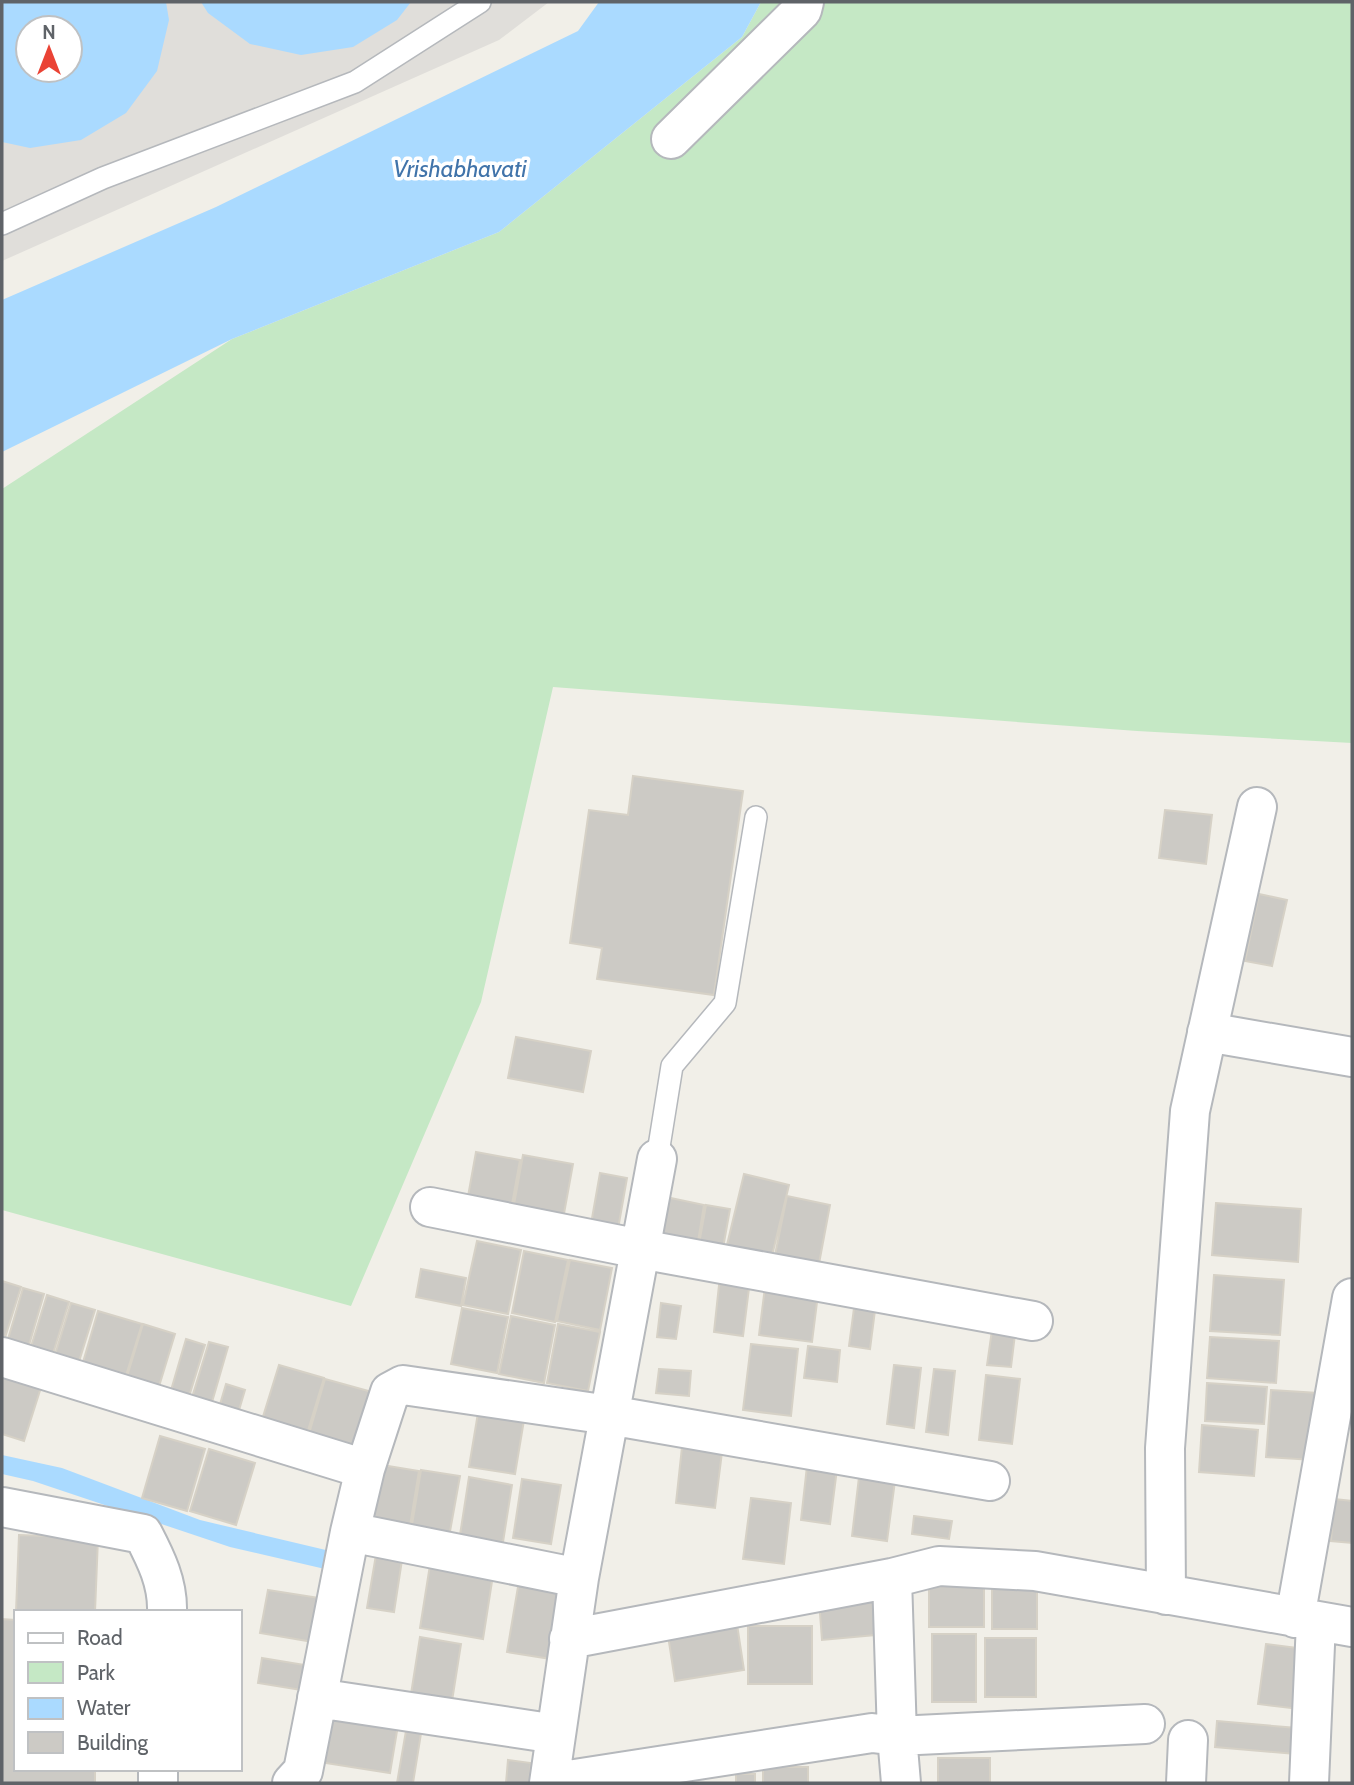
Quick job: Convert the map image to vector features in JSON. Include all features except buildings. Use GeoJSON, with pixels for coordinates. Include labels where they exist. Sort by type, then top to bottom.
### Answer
{"type":"FeatureCollection","features":[{"type":"Feature","properties":{"kind":"street"},"geometry":{"type":"LineString","coordinates":[[671,139],[802,10],[804,2]]}},
{"type":"Feature","properties":{"kind":"street"},"geometry":{"type":"LineString","coordinates":[[1166,1595],[1166,1448],[1190,1111],[1257,807]]}},
{"type":"Feature","properties":{"kind":"street"},"geometry":{"type":"LineString","coordinates":[[1208,1032],[1352,1057]]}},
{"type":"Feature","properties":{"kind":"street"},"geometry":{"type":"LineString","coordinates":[[657,1159],[579,1578],[549,1783],[873,1733],[897,1736],[1145,1724]]}},
{"type":"Feature","properties":{"kind":"street"},"geometry":{"type":"LineString","coordinates":[[430,1207],[640,1249],[1033,1321]]}},
{"type":"Feature","properties":{"kind":"street"},"geometry":{"type":"LineString","coordinates":[[1309,1783],[1321,1623],[1352,1298]]}},
{"type":"Feature","properties":{"kind":"street"},"geometry":{"type":"LineString","coordinates":[[2,1357],[365,1469]]}},
{"type":"Feature","properties":{"kind":"street"},"geometry":{"type":"LineString","coordinates":[[292,1783],[303,1770],[365,1469],[390,1392],[403,1385],[609,1415],[990,1481]]}},
{"type":"Feature","properties":{"kind":"street"},"geometry":{"type":"LineString","coordinates":[[2,1507],[143,1534],[157,1560],[168,1596],[167,1610]]}},
{"type":"Feature","properties":{"kind":"street"},"geometry":{"type":"LineString","coordinates":[[350,1532],[579,1578]]}},
{"type":"Feature","properties":{"kind":"street"},"geometry":{"type":"LineString","coordinates":[[569,1639],[892,1578],[939,1566],[1035,1571],[1321,1623]]}},
{"type":"Feature","properties":{"kind":"street"},"geometry":{"type":"LineString","coordinates":[[892,1578],[901,1783]]}},
{"type":"Feature","properties":{"kind":"street"},"geometry":{"type":"LineString","coordinates":[[317,1698],[556,1734]]}},
{"type":"Feature","properties":{"kind":"street"},"geometry":{"type":"LineString","coordinates":[[1186,1783],[1188,1740]]}},
{"type":"Feature","properties":{"kind":"lane"},"geometry":{"type":"LineString","coordinates":[[2,225],[103,178],[355,82],[480,2]]}},
{"type":"Feature","properties":{"kind":"lane"},"geometry":{"type":"LineString","coordinates":[[657,1159],[672,1066],[725,1003],[756,817]]}},
{"type":"Feature","properties":{"kind":"shaded area"},"geometry":{"type":"Polygon","coordinates":[[[2,2],[549,2],[499,40],[2,261],[2,2]]]}},
{"type":"Feature","properties":{"kind":"green space"},"geometry":{"type":"Polygon","coordinates":[[[761,2],[1352,2],[1352,743],[1137,731],[553,687],[481,1002],[351,1306],[2,1210],[2,489],[232,339],[499,232],[742,37],[761,2]]]}},
{"type":"Feature","properties":{"kind":"water"},"geometry":{"type":"Polygon","coordinates":[[[2,2],[166,2],[169,20],[157,71],[126,113],[81,140],[30,148],[2,142],[2,2]]]}},
{"type":"Feature","properties":{"kind":"water"},"geometry":{"type":"Polygon","coordinates":[[[201,2],[411,2],[397,20],[353,47],[301,55],[250,44],[208,13],[201,2]]]}},
{"type":"Feature","properties":{"kind":"water","name":"Vrishabhavati"},"geometry":{"type":"Polygon","coordinates":[[[599,2],[761,2],[742,37],[499,232],[232,339],[2,452],[2,300],[216,207],[578,31],[599,2]]]}},
{"type":"Feature","properties":{"kind":"water"},"geometry":{"type":"Polygon","coordinates":[[[2,1455],[62,1468],[200,1520],[330,1551],[325,1569],[230,1547],[33,1481],[2,1474],[2,1455]]]}}]}
